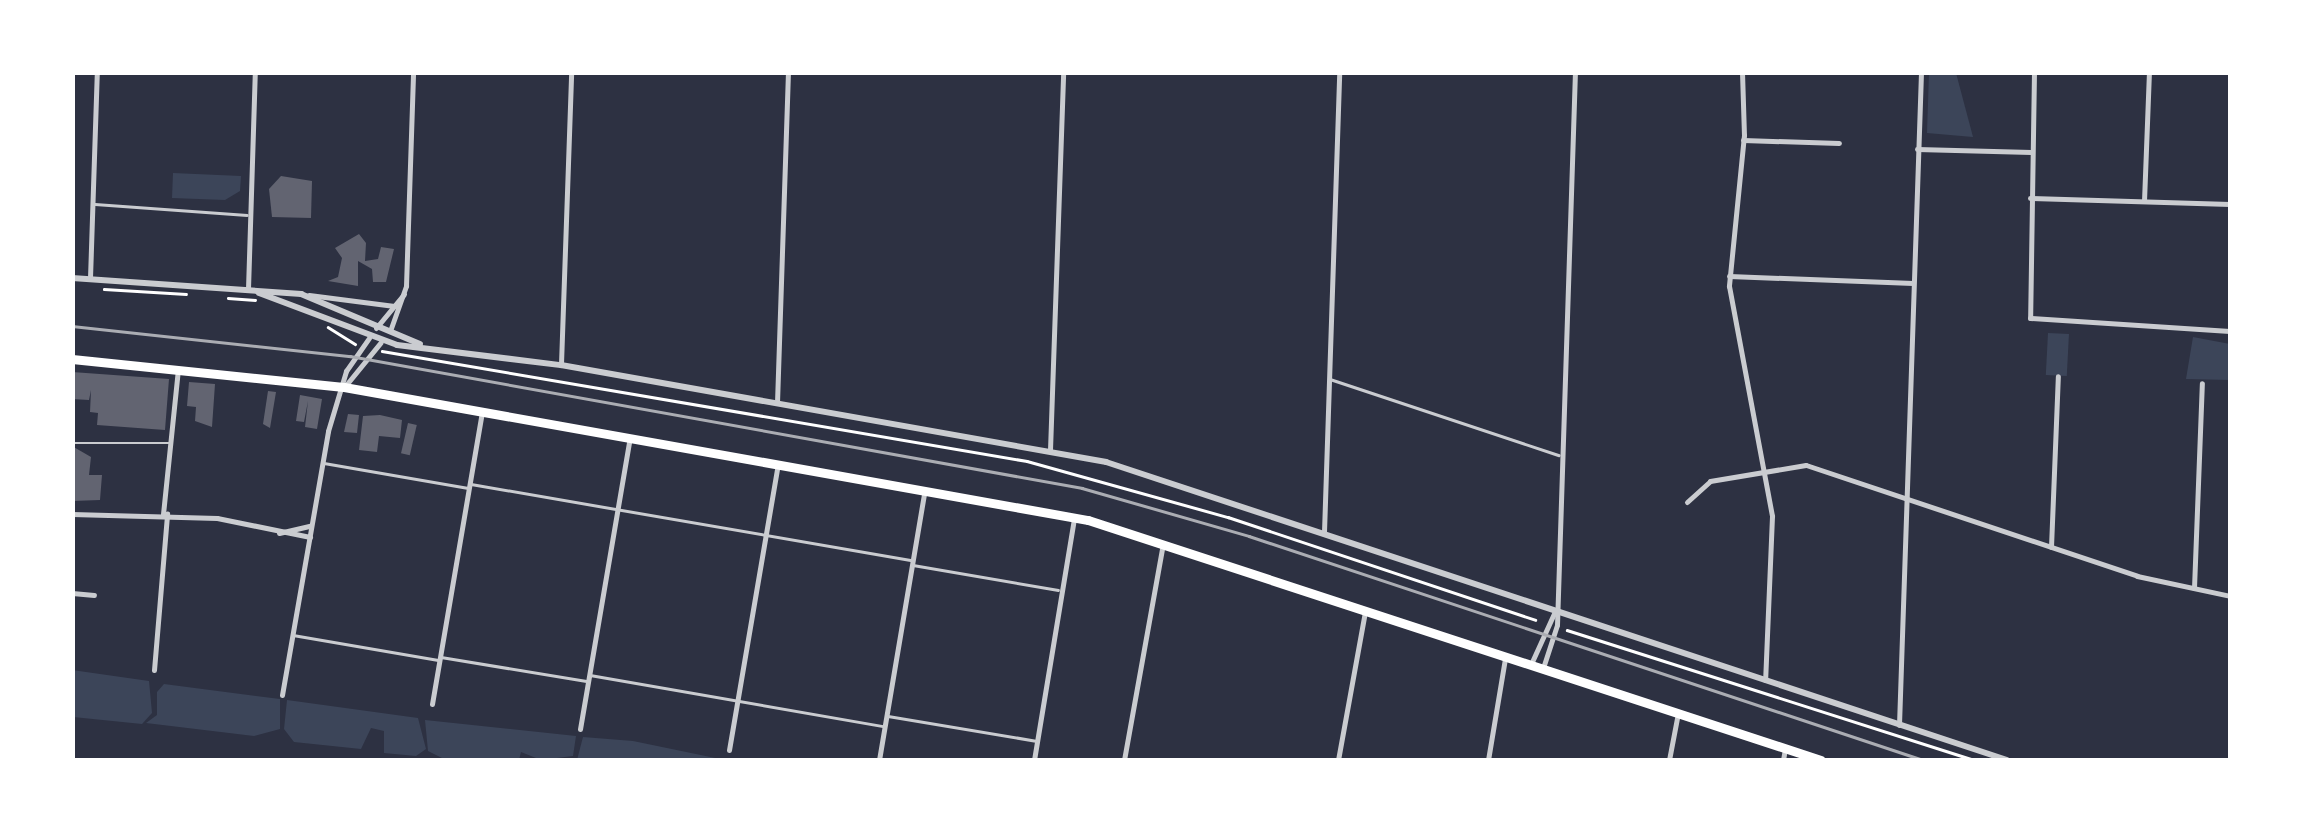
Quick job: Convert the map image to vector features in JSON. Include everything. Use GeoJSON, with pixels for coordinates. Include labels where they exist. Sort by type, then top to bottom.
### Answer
{"type":"FeatureCollection","features":[{"type":"Feature","properties":{"kind":"highway"},"geometry":{"type":"LineString","coordinates":[[72,359],[178,366],[344,387],[1074,518],[1164,542],[1821,760]]}},
{"type":"Feature","properties":{"kind":"street"},"geometry":{"type":"LineString","coordinates":[[90,278],[97,72]]}},
{"type":"Feature","properties":{"kind":"street"},"geometry":{"type":"LineString","coordinates":[[248,291],[256,72]]}},
{"type":"Feature","properties":{"kind":"street"},"geometry":{"type":"LineString","coordinates":[[344,387],[379,348],[406,286],[413,72]]}},
{"type":"Feature","properties":{"kind":"street"},"geometry":{"type":"LineString","coordinates":[[561,365],[570,72]]}},
{"type":"Feature","properties":{"kind":"street"},"geometry":{"type":"LineString","coordinates":[[776,402],[788,72]]}},
{"type":"Feature","properties":{"kind":"street"},"geometry":{"type":"LineString","coordinates":[[1050,450],[1063,72]]}},
{"type":"Feature","properties":{"kind":"street"},"geometry":{"type":"LineString","coordinates":[[1324,532],[1339,72]]}},
{"type":"Feature","properties":{"kind":"street"},"geometry":{"type":"LineString","coordinates":[[1544,668],[1556,632],[1575,72]]}},
{"type":"Feature","properties":{"kind":"street"},"geometry":{"type":"LineString","coordinates":[[1742,72],[1743,140],[1729,276],[1773,520],[1765,680]]}},
{"type":"Feature","properties":{"kind":"street"},"geometry":{"type":"LineString","coordinates":[[1899,725],[1921,72]]}},
{"type":"Feature","properties":{"kind":"street"},"geometry":{"type":"LineString","coordinates":[[2034,72],[2026,304],[2033,320],[2230,332]]}},
{"type":"Feature","properties":{"kind":"street"},"geometry":{"type":"LineString","coordinates":[[2144,201],[2149,72]]}},
{"type":"Feature","properties":{"kind":"street"},"geometry":{"type":"LineString","coordinates":[[1743,140],[1839,142]]}},
{"type":"Feature","properties":{"kind":"street"},"geometry":{"type":"LineString","coordinates":[[1917,149],[2031,152]]}},
{"type":"Feature","properties":{"kind":"street"},"geometry":{"type":"LineString","coordinates":[[2030,198],[2230,204]]}},
{"type":"Feature","properties":{"kind":"street"},"geometry":{"type":"LineString","coordinates":[[1729,276],[1913,283]]}},
{"type":"Feature","properties":{"kind":"street"},"geometry":{"type":"LineString","coordinates":[[73,282],[90,278],[248,291],[369,338],[379,348],[424,346],[561,365],[1050,450],[1132,469],[2007,760]]}},
{"type":"Feature","properties":{"kind":"street"},"geometry":{"type":"LineString","coordinates":[[282,694],[322,463],[350,365],[406,286]]}},
{"type":"Feature","properties":{"kind":"street"},"geometry":{"type":"LineString","coordinates":[[260,297],[301,294],[394,306]]}},
{"type":"Feature","properties":{"kind":"street"},"geometry":{"type":"LineString","coordinates":[[301,294],[424,346]]}},
{"type":"Feature","properties":{"kind":"street"},"geometry":{"type":"LineString","coordinates":[[154,670],[178,366]]}},
{"type":"Feature","properties":{"kind":"street"},"geometry":{"type":"LineString","coordinates":[[2051,547],[2058,376]]}},
{"type":"Feature","properties":{"kind":"street"},"geometry":{"type":"LineString","coordinates":[[2194,588],[2202,383]]}},
{"type":"Feature","properties":{"kind":"street"},"geometry":{"type":"LineString","coordinates":[[432,704],[482,413]]}},
{"type":"Feature","properties":{"kind":"street"},"geometry":{"type":"LineString","coordinates":[[580,729],[630,438]]}},
{"type":"Feature","properties":{"kind":"street"},"geometry":{"type":"LineString","coordinates":[[729,750],[778,464]]}},
{"type":"Feature","properties":{"kind":"street"},"geometry":{"type":"LineString","coordinates":[[1687,502],[1707,482],[1806,465],[2051,547],[2230,596]]}},
{"type":"Feature","properties":{"kind":"street"},"geometry":{"type":"LineString","coordinates":[[879,760],[924,490]]}},
{"type":"Feature","properties":{"kind":"street"},"geometry":{"type":"LineString","coordinates":[[72,514],[165,514],[226,519],[310,537]]}},
{"type":"Feature","properties":{"kind":"street"},"geometry":{"type":"LineString","coordinates":[[1034,760],[1074,518]]}},
{"type":"Feature","properties":{"kind":"street"},"geometry":{"type":"LineString","coordinates":[[276,532],[304,532],[312,522]]}},
{"type":"Feature","properties":{"kind":"street"},"geometry":{"type":"LineString","coordinates":[[1124,760],[1164,542]]}},
{"type":"Feature","properties":{"kind":"street"},"geometry":{"type":"LineString","coordinates":[[72,593],[94,594]]}},
{"type":"Feature","properties":{"kind":"street"},"geometry":{"type":"LineString","coordinates":[[1338,760],[1365,608]]}},
{"type":"Feature","properties":{"kind":"street"},"geometry":{"type":"LineString","coordinates":[[1531,664],[1543,627],[1555,611]]}},
{"type":"Feature","properties":{"kind":"street"},"geometry":{"type":"LineString","coordinates":[[1488,760],[1505,655]]}},
{"type":"Feature","properties":{"kind":"street"},"geometry":{"type":"LineString","coordinates":[[1669,760],[1678,713]]}},
{"type":"Feature","properties":{"kind":"street"},"geometry":{"type":"LineString","coordinates":[[1783,760],[1785,748]]}},
{"type":"Feature","properties":{"kind":"lane"},"geometry":{"type":"LineString","coordinates":[[94,204],[250,216]]}},
{"type":"Feature","properties":{"kind":"lane"},"geometry":{"type":"LineString","coordinates":[[1328,378],[1562,456]]}},
{"type":"Feature","properties":{"kind":"lane"},"geometry":{"type":"LineString","coordinates":[[72,443],[171,443]]}},
{"type":"Feature","properties":{"kind":"lane"},"geometry":{"type":"LineString","coordinates":[[322,463],[618,509],[1062,590]]}},
{"type":"Feature","properties":{"kind":"lane"},"geometry":{"type":"LineString","coordinates":[[293,635],[884,726]]}},
{"type":"Feature","properties":{"kind":"lane"},"geometry":{"type":"LineString","coordinates":[[886,716],[1038,741]]}},
{"type":"Feature","properties":{"kind":"path"},"geometry":{"type":"LineString","coordinates":[[73,282],[187,294]]}},
{"type":"Feature","properties":{"kind":"path"},"geometry":{"type":"LineString","coordinates":[[224,297],[260,297]]}},
{"type":"Feature","properties":{"kind":"path"},"geometry":{"type":"LineString","coordinates":[[322,323],[351,344]]}},
{"type":"Feature","properties":{"kind":"path"},"geometry":{"type":"LineString","coordinates":[[379,348],[1027,461],[1228,517],[1536,620]]}},
{"type":"Feature","properties":{"kind":"path"},"geometry":{"type":"LineString","coordinates":[[1568,630],[1974,760]]}},
{"type":"Feature","properties":{"kind":"shaded area"},"geometry":{"type":"Polygon","coordinates":[[[1929,73],[1956,73],[1973,137],[1927,133],[1929,73]]]}},
{"type":"Feature","properties":{"kind":"shaded area"},"geometry":{"type":"Polygon","coordinates":[[[173,173],[241,176],[240,191],[225,200],[172,198],[173,173]]]}},
{"type":"Feature","properties":{"kind":"shaded area"},"geometry":{"type":"Polygon","coordinates":[[[2048,333],[2069,334],[2067,376],[2046,375],[2048,333]]]}},
{"type":"Feature","properties":{"kind":"shaded area"},"geometry":{"type":"Polygon","coordinates":[[[2193,337],[2230,344],[2230,380],[2186,379],[2193,337]]]}},
{"type":"Feature","properties":{"kind":"shaded area"},"geometry":{"type":"Polygon","coordinates":[[[72,670],[149,681],[152,713],[142,724],[73,717],[72,670]]]}},
{"type":"Feature","properties":{"kind":"shaded area"},"geometry":{"type":"Polygon","coordinates":[[[164,684],[280,699],[280,729],[254,736],[146,723],[157,715],[157,692],[164,684]]]}},
{"type":"Feature","properties":{"kind":"shaded area"},"geometry":{"type":"Polygon","coordinates":[[[287,700],[418,718],[426,749],[416,756],[384,753],[384,731],[371,728],[361,749],[294,742],[284,729],[287,700]]]}},
{"type":"Feature","properties":{"kind":"shaded area"},"geometry":{"type":"Polygon","coordinates":[[[425,720],[576,736],[573,756],[541,760],[521,752],[519,760],[446,760],[428,751],[425,720]]]}},
{"type":"Feature","properties":{"kind":"shaded area"},"geometry":{"type":"Polygon","coordinates":[[[583,737],[633,741],[720,759],[577,760],[583,737]]]}},
{"type":"Feature","properties":{"kind":"building"},"geometry":{"type":"Polygon","coordinates":[[[281,176],[312,181],[311,218],[272,217],[269,189],[281,176]]]}},
{"type":"Feature","properties":{"kind":"building"},"geometry":{"type":"Polygon","coordinates":[[[359,234],[366,243],[365,261],[378,259],[381,247],[394,249],[386,282],[373,282],[372,269],[358,261],[358,286],[328,281],[338,277],[342,258],[335,248],[359,234]]]}},
{"type":"Feature","properties":{"kind":"building"},"geometry":{"type":"Polygon","coordinates":[[[72,372],[169,379],[165,430],[97,425],[98,413],[90,412],[91,390],[89,400],[72,399],[72,372]]]}},
{"type":"Feature","properties":{"kind":"building"},"geometry":{"type":"Polygon","coordinates":[[[189,382],[215,384],[212,427],[195,421],[196,407],[187,406],[189,382]]]}},
{"type":"Feature","properties":{"kind":"building"},"geometry":{"type":"Polygon","coordinates":[[[268,391],[276,392],[270,428],[263,424],[268,391]]]}},
{"type":"Feature","properties":{"kind":"building"},"geometry":{"type":"Polygon","coordinates":[[[300,395],[322,399],[317,429],[305,427],[308,401],[304,422],[296,421],[300,395]]]}},
{"type":"Feature","properties":{"kind":"building"},"geometry":{"type":"Polygon","coordinates":[[[348,414],[359,415],[357,433],[344,432],[348,414]]]}},
{"type":"Feature","properties":{"kind":"building"},"geometry":{"type":"Polygon","coordinates":[[[363,416],[402,420],[400,438],[379,436],[377,452],[359,450],[363,416]]]}},
{"type":"Feature","properties":{"kind":"building"},"geometry":{"type":"Polygon","coordinates":[[[408,423],[417,425],[410,455],[401,453],[408,423]]]}},
{"type":"Feature","properties":{"kind":"building"},"geometry":{"type":"Polygon","coordinates":[[[72,446],[91,457],[89,475],[102,475],[100,500],[72,501],[72,446]]]}},
{"type":"Feature","properties":{"kind":"railway"},"geometry":{"type":"LineString","coordinates":[[72,326],[350,356],[1082,488],[1249,536],[1923,760]]}}]}
